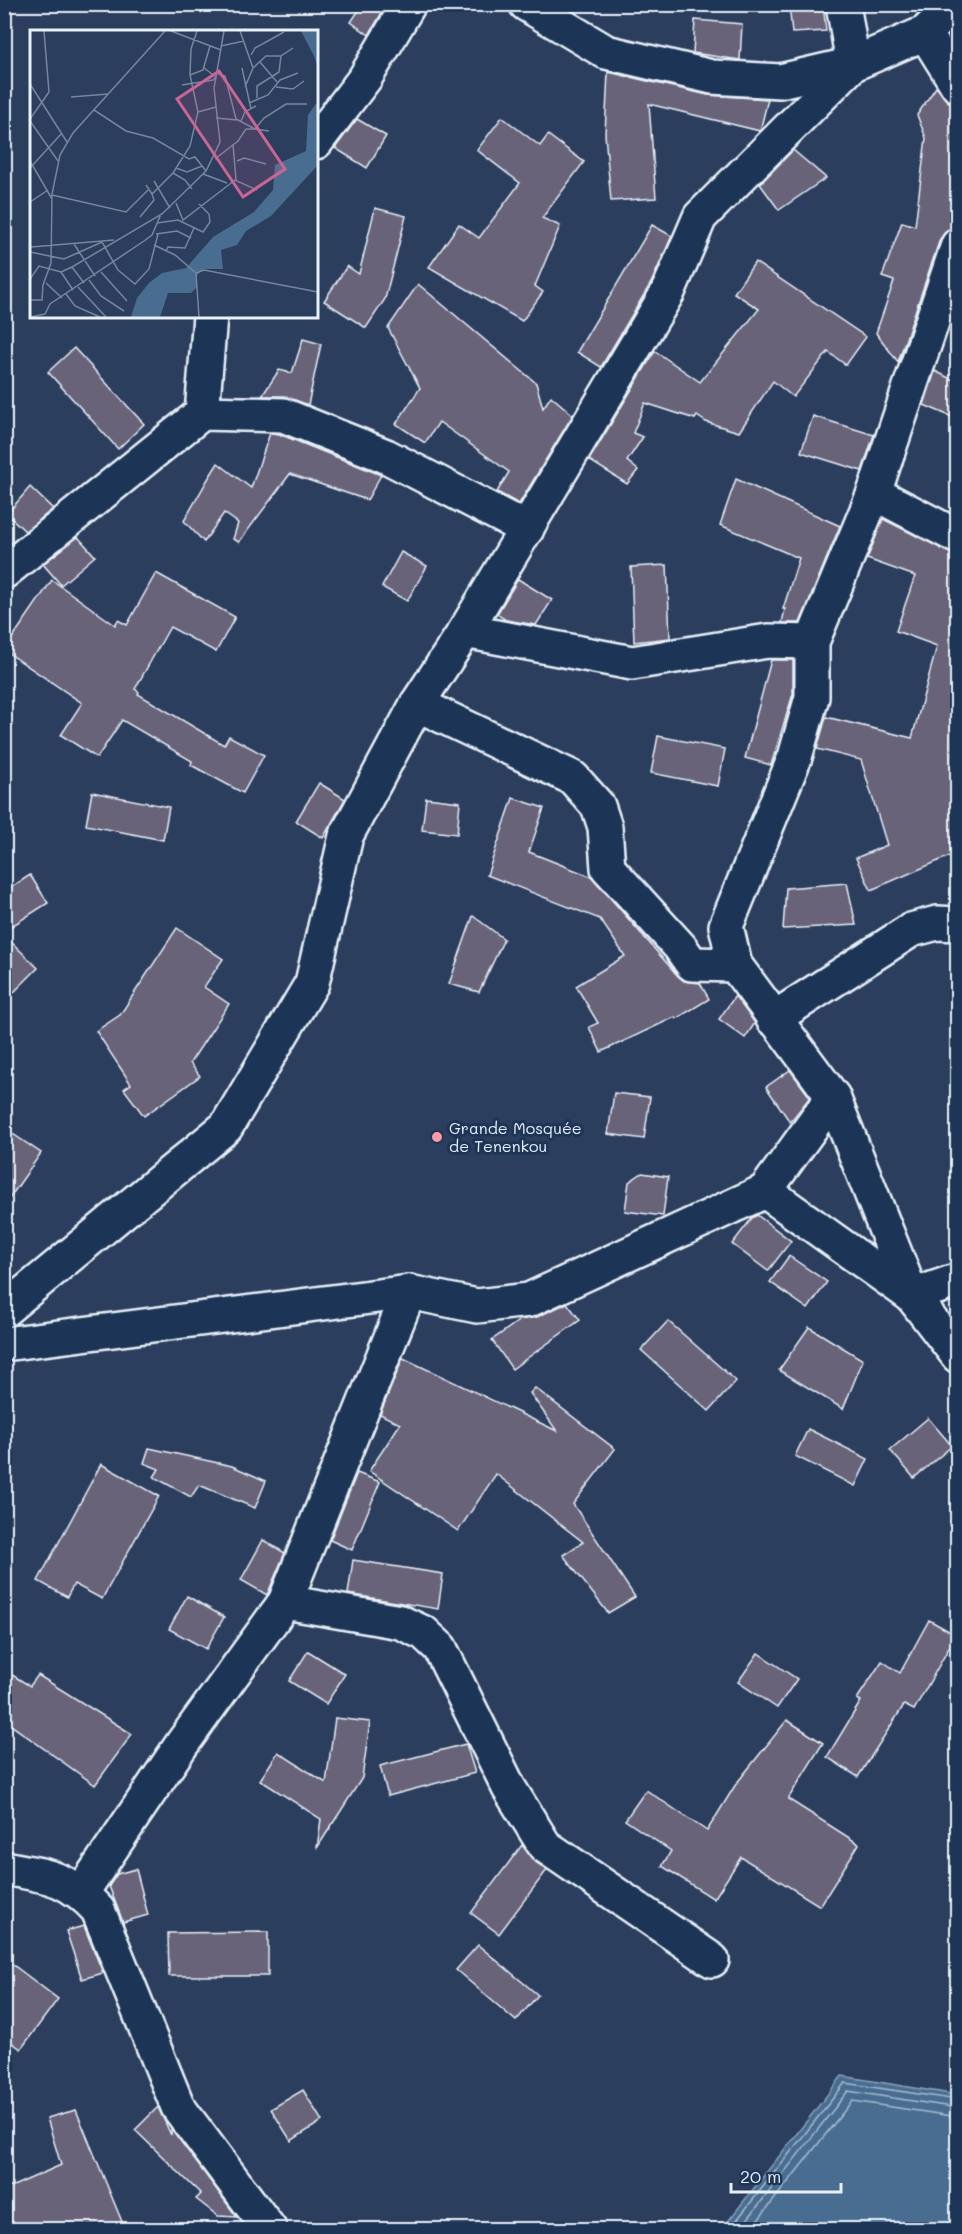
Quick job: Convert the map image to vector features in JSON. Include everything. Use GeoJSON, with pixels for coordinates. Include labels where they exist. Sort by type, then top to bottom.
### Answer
{"type":"FeatureCollection","features":[{"type":"Feature","properties":{"kind":"street"},"geometry":{"type":"LineString","coordinates":[[318,139],[365,78],[409,4]]}},
{"type":"Feature","properties":{"kind":"street"},"geometry":{"type":"LineString","coordinates":[[526,4],[606,52],[711,77],[780,81],[854,64],[925,33],[955,4]]}},
{"type":"Feature","properties":{"kind":"street"},"geometry":{"type":"LineString","coordinates":[[843,4],[854,64]]}},
{"type":"Feature","properties":{"kind":"street"},"geometry":{"type":"LineString","coordinates":[[925,33],[957,86]]}},
{"type":"Feature","properties":{"kind":"street"},"geometry":{"type":"LineString","coordinates":[[4,1310],[226,1127],[312,983],[346,836],[417,704],[465,631],[668,292],[700,217],[854,64]]}},
{"type":"Feature","properties":{"kind":"street"},"geometry":{"type":"LineString","coordinates":[[957,245],[874,493],[812,642],[812,697],[795,757],[726,926],[735,965],[833,1097],[912,1296],[957,1356]]}},
{"type":"Feature","properties":{"kind":"street"},"geometry":{"type":"LineString","coordinates":[[202,413],[210,318]]}},
{"type":"Feature","properties":{"kind":"street"},"geometry":{"type":"LineString","coordinates":[[4,572],[202,413],[283,415],[386,456],[527,529]]}},
{"type":"Feature","properties":{"kind":"street"},"geometry":{"type":"LineString","coordinates":[[874,493],[957,537]]}},
{"type":"Feature","properties":{"kind":"street"},"geometry":{"type":"LineString","coordinates":[[465,631],[632,663],[768,641],[812,642]]}},
{"type":"Feature","properties":{"kind":"street"},"geometry":{"type":"LineString","coordinates":[[417,704],[573,777],[598,806],[605,827],[608,868],[680,947],[692,964],[735,965]]}},
{"type":"Feature","properties":{"kind":"street"},"geometry":{"type":"LineString","coordinates":[[773,1019],[911,930],[937,923],[957,924]]}},
{"type":"Feature","properties":{"kind":"street"},"geometry":{"type":"LineString","coordinates":[[4,1344],[409,1292],[477,1306],[529,1300],[765,1191],[833,1097]]}},
{"type":"Feature","properties":{"kind":"street"},"geometry":{"type":"LineString","coordinates":[[765,1191],[912,1296]]}},
{"type":"Feature","properties":{"kind":"street"},"geometry":{"type":"LineString","coordinates":[[912,1296],[957,1280]]}},
{"type":"Feature","properties":{"kind":"street"},"geometry":{"type":"LineString","coordinates":[[82,1892],[182,1744],[285,1602],[409,1292]]}},
{"type":"Feature","properties":{"kind":"street"},"geometry":{"type":"LineString","coordinates":[[285,1602],[400,1622],[424,1633],[440,1648],[509,1788],[545,1846],[712,1960]]}},
{"type":"Feature","properties":{"kind":"street"},"geometry":{"type":"LineString","coordinates":[[4,1868],[61,1879],[82,1892],[98,1910],[178,2107],[270,2229]]}},
{"type":"Feature","properties":{"kind":"water"},"geometry":{"type":"Polygon","coordinates":[[[842,2076],[957,2095],[957,2229],[722,2229],[842,2076]]]}},
{"type":"Feature","properties":{"kind":"building"},"geometry":{"type":"Polygon","coordinates":[[[363,4],[387,4],[369,35],[351,22],[363,4]]]}},
{"type":"Feature","properties":{"kind":"building"},"geometry":{"type":"Polygon","coordinates":[[[789,4],[823,4],[826,31],[792,33],[789,4]]]}},
{"type":"Feature","properties":{"kind":"building"},"geometry":{"type":"Polygon","coordinates":[[[695,20],[742,24],[740,60],[693,53],[695,20]]]}},
{"type":"Feature","properties":{"kind":"building"},"geometry":{"type":"Polygon","coordinates":[[[608,72],[708,95],[768,99],[760,131],[649,104],[656,198],[611,201],[605,134],[608,72]]]}},
{"type":"Feature","properties":{"kind":"building"},"geometry":{"type":"Polygon","coordinates":[[[936,87],[949,102],[957,105],[957,210],[951,228],[940,239],[898,362],[876,333],[894,281],[882,277],[902,222],[915,226],[926,138],[917,115],[936,87]]]}},
{"type":"Feature","properties":{"kind":"building"},"geometry":{"type":"Polygon","coordinates":[[[502,117],[540,146],[548,135],[584,162],[542,218],[560,226],[535,286],[543,292],[522,321],[429,267],[459,224],[479,238],[520,183],[477,150],[502,117]]]}},
{"type":"Feature","properties":{"kind":"building"},"geometry":{"type":"Polygon","coordinates":[[[357,119],[386,136],[367,168],[335,148],[357,119]]]}},
{"type":"Feature","properties":{"kind":"building"},"geometry":{"type":"Polygon","coordinates":[[[793,150],[826,178],[779,210],[760,184],[793,150]]]}},
{"type":"Feature","properties":{"kind":"building"},"geometry":{"type":"Polygon","coordinates":[[[375,208],[406,216],[385,299],[366,328],[324,301],[347,266],[359,274],[375,208]]]}},
{"type":"Feature","properties":{"kind":"building"},"geometry":{"type":"Polygon","coordinates":[[[652,225],[672,236],[651,283],[601,367],[577,352],[652,225]]]}},
{"type":"Feature","properties":{"kind":"building"},"geometry":{"type":"Polygon","coordinates":[[[755,262],[866,337],[846,365],[828,352],[793,397],[773,381],[739,432],[706,422],[697,416],[695,419],[645,403],[633,433],[643,437],[627,461],[638,470],[627,484],[589,460],[655,351],[700,382],[759,309],[734,293],[755,262]]]}},
{"type":"Feature","properties":{"kind":"building"},"geometry":{"type":"Polygon","coordinates":[[[418,284],[536,383],[543,408],[551,396],[573,415],[519,504],[497,492],[509,472],[439,422],[425,443],[396,424],[420,388],[388,328],[418,284]]]}},
{"type":"Feature","properties":{"kind":"building"},"geometry":{"type":"Polygon","coordinates":[[[303,339],[321,344],[308,405],[284,396],[262,396],[279,370],[292,373],[303,339]]]}},
{"type":"Feature","properties":{"kind":"building"},"geometry":{"type":"Polygon","coordinates":[[[74,348],[144,424],[118,449],[48,372],[74,348]]]}},
{"type":"Feature","properties":{"kind":"building"},"geometry":{"type":"Polygon","coordinates":[[[935,371],[957,382],[957,419],[924,405],[935,371]]]}},
{"type":"Feature","properties":{"kind":"building"},"geometry":{"type":"Polygon","coordinates":[[[813,416],[874,435],[862,471],[801,452],[813,416]]]}},
{"type":"Feature","properties":{"kind":"building"},"geometry":{"type":"Polygon","coordinates":[[[270,433],[279,434],[381,475],[367,500],[290,474],[239,542],[233,539],[238,523],[224,513],[204,542],[184,521],[208,479],[218,463],[251,488],[270,433]]]}},
{"type":"Feature","properties":{"kind":"building"},"geometry":{"type":"Polygon","coordinates":[[[736,479],[840,526],[800,623],[782,623],[785,609],[783,609],[799,558],[720,525],[736,479]]]}},
{"type":"Feature","properties":{"kind":"building"},"geometry":{"type":"Polygon","coordinates":[[[30,487],[53,509],[25,531],[7,514],[30,487]]]}},
{"type":"Feature","properties":{"kind":"building"},"geometry":{"type":"Polygon","coordinates":[[[883,519],[957,556],[957,853],[871,890],[856,858],[887,845],[861,760],[817,749],[826,717],[912,738],[937,646],[896,631],[915,576],[867,559],[883,519]]]}},
{"type":"Feature","properties":{"kind":"building"},"geometry":{"type":"Polygon","coordinates":[[[78,537],[95,556],[61,585],[43,564],[78,537]]]}},
{"type":"Feature","properties":{"kind":"building"},"geometry":{"type":"Polygon","coordinates":[[[401,552],[427,566],[407,601],[382,587],[401,552]]]}},
{"type":"Feature","properties":{"kind":"building"},"geometry":{"type":"Polygon","coordinates":[[[667,565],[670,638],[634,642],[631,567],[667,565]]]}},
{"type":"Feature","properties":{"kind":"building"},"geometry":{"type":"Polygon","coordinates":[[[156,573],[235,617],[216,652],[170,627],[135,689],[139,692],[138,694],[224,745],[229,736],[264,755],[243,793],[191,765],[192,761],[122,720],[97,758],[61,735],[82,703],[4,650],[52,580],[115,625],[118,620],[127,625],[156,573]]]}},
{"type":"Feature","properties":{"kind":"building"},"geometry":{"type":"Polygon","coordinates":[[[518,579],[552,600],[536,625],[506,620],[497,614],[518,579]]]}},
{"type":"Feature","properties":{"kind":"building"},"geometry":{"type":"Polygon","coordinates":[[[771,660],[793,660],[793,694],[771,765],[745,758],[771,660]]]}},
{"type":"Feature","properties":{"kind":"building"},"geometry":{"type":"Polygon","coordinates":[[[658,736],[725,749],[718,786],[651,773],[658,736]]]}},
{"type":"Feature","properties":{"kind":"building"},"geometry":{"type":"Polygon","coordinates":[[[319,783],[345,799],[323,838],[296,821],[319,783]]]}},
{"type":"Feature","properties":{"kind":"building"},"geometry":{"type":"Polygon","coordinates":[[[92,792],[169,807],[163,840],[86,825],[92,792]]]}},
{"type":"Feature","properties":{"kind":"building"},"geometry":{"type":"Polygon","coordinates":[[[426,798],[460,802],[457,834],[422,830],[426,798]]]}},
{"type":"Feature","properties":{"kind":"building"},"geometry":{"type":"Polygon","coordinates":[[[513,798],[544,808],[529,852],[592,877],[677,975],[684,981],[700,983],[709,999],[676,1019],[675,1017],[601,1052],[589,1027],[598,1023],[576,986],[625,956],[600,919],[487,875],[513,798]]]}},
{"type":"Feature","properties":{"kind":"building"},"geometry":{"type":"Polygon","coordinates":[[[30,875],[48,903],[4,931],[4,892],[30,875]]]}},
{"type":"Feature","properties":{"kind":"building"},"geometry":{"type":"Polygon","coordinates":[[[847,883],[856,925],[783,929],[786,888],[847,883]]]}},
{"type":"Feature","properties":{"kind":"building"},"geometry":{"type":"Polygon","coordinates":[[[473,916],[504,939],[479,992],[449,984],[473,916]]]}},
{"type":"Feature","properties":{"kind":"building"},"geometry":{"type":"Polygon","coordinates":[[[177,928],[223,959],[204,987],[229,1004],[190,1063],[200,1076],[144,1116],[124,1089],[131,1084],[96,1031],[120,1015],[177,928]]]}},
{"type":"Feature","properties":{"kind":"building"},"geometry":{"type":"Polygon","coordinates":[[[4,935],[38,968],[4,1002],[4,935]]]}},
{"type":"Feature","properties":{"kind":"building"},"geometry":{"type":"Polygon","coordinates":[[[735,996],[755,1023],[745,1038],[719,1019],[735,996]]]}},
{"type":"Feature","properties":{"kind":"building"},"geometry":{"type":"Polygon","coordinates":[[[790,1070],[810,1097],[790,1122],[766,1087],[790,1070]]]}},
{"type":"Feature","properties":{"kind":"building"},"geometry":{"type":"Polygon","coordinates":[[[614,1093],[650,1097],[644,1139],[608,1134],[614,1093]]]}},
{"type":"Feature","properties":{"kind":"building"},"geometry":{"type":"Polygon","coordinates":[[[4,1128],[41,1153],[4,1206],[4,1128]]]}},
{"type":"Feature","properties":{"kind":"building"},"geometry":{"type":"Polygon","coordinates":[[[642,1173],[668,1177],[663,1216],[625,1211],[629,1182],[642,1173]]]}},
{"type":"Feature","properties":{"kind":"building"},"geometry":{"type":"Polygon","coordinates":[[[757,1215],[791,1241],[768,1271],[732,1244],[752,1218],[757,1215]]]}},
{"type":"Feature","properties":{"kind":"building"},"geometry":{"type":"Polygon","coordinates":[[[789,1256],[827,1282],[808,1309],[770,1282],[789,1256]]]}},
{"type":"Feature","properties":{"kind":"building"},"geometry":{"type":"Polygon","coordinates":[[[567,1303],[580,1320],[512,1369],[492,1340],[520,1320],[537,1317],[567,1303]]]}},
{"type":"Feature","properties":{"kind":"building"},"geometry":{"type":"Polygon","coordinates":[[[668,1321],[736,1381],[709,1411],[641,1350],[668,1321]]]}},
{"type":"Feature","properties":{"kind":"building"},"geometry":{"type":"Polygon","coordinates":[[[809,1327],[863,1360],[843,1409],[779,1370],[809,1327]]]}},
{"type":"Feature","properties":{"kind":"building"},"geometry":{"type":"Polygon","coordinates":[[[403,1358],[557,1431],[530,1393],[535,1388],[615,1449],[573,1504],[635,1597],[608,1613],[563,1555],[583,1542],[496,1474],[458,1531],[369,1471],[400,1424],[380,1414],[403,1358]]]}},
{"type":"Feature","properties":{"kind":"building"},"geometry":{"type":"Polygon","coordinates":[[[928,1418],[952,1446],[914,1478],[890,1450],[928,1418]]]}},
{"type":"Feature","properties":{"kind":"building"},"geometry":{"type":"Polygon","coordinates":[[[808,1429],[868,1459],[855,1486],[795,1456],[808,1429]]]}},
{"type":"Feature","properties":{"kind":"building"},"geometry":{"type":"Polygon","coordinates":[[[149,1448],[232,1466],[266,1481],[255,1508],[199,1485],[191,1497],[154,1477],[159,1469],[144,1463],[149,1448]]]}},
{"type":"Feature","properties":{"kind":"building"},"geometry":{"type":"Polygon","coordinates":[[[101,1464],[159,1496],[102,1599],[74,1584],[67,1597],[38,1581],[101,1464]]]}},
{"type":"Feature","properties":{"kind":"building"},"geometry":{"type":"Polygon","coordinates":[[[357,1473],[380,1482],[352,1550],[330,1540],[357,1473]]]}},
{"type":"Feature","properties":{"kind":"building"},"geometry":{"type":"Polygon","coordinates":[[[263,1540],[285,1553],[267,1595],[241,1580],[263,1540]]]}},
{"type":"Feature","properties":{"kind":"building"},"geometry":{"type":"Polygon","coordinates":[[[353,1560],[443,1574],[438,1609],[348,1594],[353,1560]]]}},
{"type":"Feature","properties":{"kind":"building"},"geometry":{"type":"Polygon","coordinates":[[[187,1596],[224,1617],[206,1649],[169,1629],[187,1596]]]}},
{"type":"Feature","properties":{"kind":"building"},"geometry":{"type":"Polygon","coordinates":[[[929,1620],[956,1635],[914,1710],[904,1705],[858,1777],[827,1757],[861,1701],[857,1699],[882,1661],[900,1673],[929,1620]]]}},
{"type":"Feature","properties":{"kind":"building"},"geometry":{"type":"Polygon","coordinates":[[[308,1651],[345,1674],[326,1704],[289,1681],[308,1651]]]}},
{"type":"Feature","properties":{"kind":"building"},"geometry":{"type":"Polygon","coordinates":[[[758,1653],[797,1679],[777,1708],[738,1682],[758,1653]]]}},
{"type":"Feature","properties":{"kind":"building"},"geometry":{"type":"Polygon","coordinates":[[[4,1670],[30,1686],[38,1675],[132,1734],[95,1785],[4,1720],[4,1670]]]}},
{"type":"Feature","properties":{"kind":"building"},"geometry":{"type":"Polygon","coordinates":[[[335,1718],[370,1722],[362,1778],[317,1848],[321,1819],[260,1780],[278,1752],[326,1783],[335,1718]]]}},
{"type":"Feature","properties":{"kind":"building"},"geometry":{"type":"Polygon","coordinates":[[[787,1720],[823,1743],[788,1799],[859,1844],[820,1906],[741,1857],[714,1899],[662,1866],[671,1851],[625,1820],[646,1790],[707,1831],[736,1784],[787,1720]]]}},
{"type":"Feature","properties":{"kind":"building"},"geometry":{"type":"Polygon","coordinates":[[[466,1744],[475,1773],[388,1796],[380,1766],[466,1744]]]}},
{"type":"Feature","properties":{"kind":"building"},"geometry":{"type":"Polygon","coordinates":[[[522,1845],[534,1861],[547,1870],[499,1934],[471,1913],[522,1845]]]}},
{"type":"Feature","properties":{"kind":"building"},"geometry":{"type":"Polygon","coordinates":[[[136,1869],[148,1915],[123,1922],[109,1886],[117,1874],[136,1869]]]}},
{"type":"Feature","properties":{"kind":"building"},"geometry":{"type":"Polygon","coordinates":[[[84,1926],[103,1973],[82,1979],[66,1931],[84,1926]]]}},
{"type":"Feature","properties":{"kind":"building"},"geometry":{"type":"Polygon","coordinates":[[[268,1932],[268,1976],[169,1976],[168,1933],[268,1932]]]}},
{"type":"Feature","properties":{"kind":"building"},"geometry":{"type":"Polygon","coordinates":[[[478,1945],[538,1995],[516,2021],[456,1970],[478,1945]]]}},
{"type":"Feature","properties":{"kind":"building"},"geometry":{"type":"Polygon","coordinates":[[[4,1958],[58,1999],[21,2049],[4,2037],[4,1958]]]}},
{"type":"Feature","properties":{"kind":"building"},"geometry":{"type":"Polygon","coordinates":[[[303,2090],[322,2121],[291,2141],[271,2109],[303,2090]]]}},
{"type":"Feature","properties":{"kind":"building"},"geometry":{"type":"Polygon","coordinates":[[[158,2107],[171,2135],[171,2128],[237,2217],[218,2216],[196,2199],[201,2194],[135,2130],[158,2107]]]}},
{"type":"Feature","properties":{"kind":"building"},"geometry":{"type":"Polygon","coordinates":[[[76,2110],[125,2229],[15,2229],[4,2209],[4,2190],[61,2165],[47,2118],[76,2110]]]}},
{"type":"Feature","properties":{"kind":"place","name":"Grande Mosquée de Tenenkou"},"geometry":{"type":"Point","coordinates":[437,1137]}}]}
